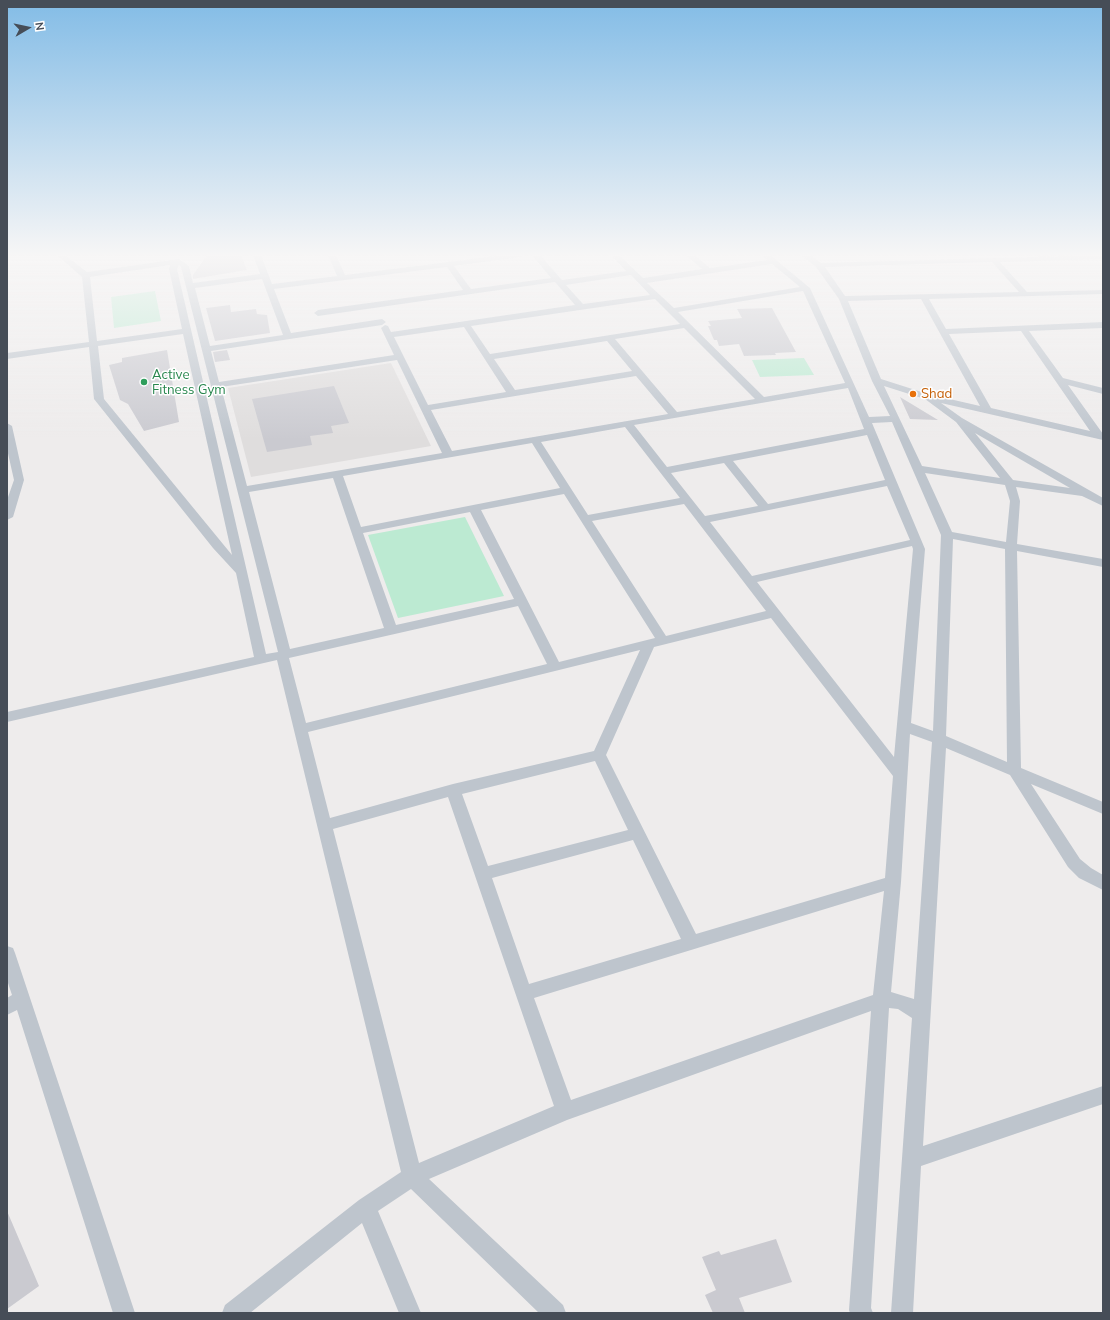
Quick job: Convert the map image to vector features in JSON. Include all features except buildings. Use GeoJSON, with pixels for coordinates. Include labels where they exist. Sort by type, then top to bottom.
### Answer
{"type":"FeatureCollection","features":[{"type":"Feature","properties":{"kind":"street"},"geometry":{"type":"LineString","coordinates":[[91,317],[99,399],[216,546],[241,572]]}},
{"type":"Feature","properties":{"kind":"street"},"geometry":{"type":"LineString","coordinates":[[183,317],[261,660]]}},
{"type":"Feature","properties":{"kind":"street"},"geometry":{"type":"LineString","coordinates":[[198,317],[243,490],[412,1176],[555,1313]]}},
{"type":"Feature","properties":{"kind":"street"},"geometry":{"type":"LineString","coordinates":[[280,317],[288,336]]}},
{"type":"Feature","properties":{"kind":"street"},"geometry":{"type":"LineString","coordinates":[[379,317],[448,454]]}},
{"type":"Feature","properties":{"kind":"street"},"geometry":{"type":"LineString","coordinates":[[389,335],[516,317]]}},
{"type":"Feature","properties":{"kind":"street"},"geometry":{"type":"LineString","coordinates":[[678,317],[762,400]]}},
{"type":"Feature","properties":{"kind":"street"},"geometry":{"type":"LineString","coordinates":[[819,317],[851,385],[919,549],[900,775],[893,882],[881,1000],[860,1310],[862,1313]]}},
{"type":"Feature","properties":{"kind":"street"},"geometry":{"type":"LineString","coordinates":[[850,317],[877,381],[896,419],[947,535],[939,738],[902,1313]]}},
{"type":"Feature","properties":{"kind":"street"},"geometry":{"type":"LineString","coordinates":[[934,317],[987,410]]}},
{"type":"Feature","properties":{"kind":"street"},"geometry":{"type":"LineString","coordinates":[[206,348],[382,322]]}},
{"type":"Feature","properties":{"kind":"street"},"geometry":{"type":"LineString","coordinates":[[466,324],[512,394]]}},
{"type":"Feature","properties":{"kind":"street"},"geometry":{"type":"LineString","coordinates":[[488,357],[687,325]]}},
{"type":"Feature","properties":{"kind":"street"},"geometry":{"type":"LineString","coordinates":[[943,332],[1103,325]]}},
{"type":"Feature","properties":{"kind":"street"},"geometry":{"type":"LineString","coordinates":[[1023,328],[1058,380],[1101,437]]}},
{"type":"Feature","properties":{"kind":"street"},"geometry":{"type":"LineString","coordinates":[[7,356],[186,331]]}},
{"type":"Feature","properties":{"kind":"street"},"geometry":{"type":"LineString","coordinates":[[609,338],[674,415]]}},
{"type":"Feature","properties":{"kind":"street"},"geometry":{"type":"LineString","coordinates":[[216,385],[400,357]]}},
{"type":"Feature","properties":{"kind":"street"},"geometry":{"type":"LineString","coordinates":[[425,408],[637,373]]}},
{"type":"Feature","properties":{"kind":"street"},"geometry":{"type":"LineString","coordinates":[[1058,380],[1103,391]]}},
{"type":"Feature","properties":{"kind":"street"},"geometry":{"type":"LineString","coordinates":[[877,381],[926,396],[1101,437]]}},
{"type":"Feature","properties":{"kind":"street"},"geometry":{"type":"LineString","coordinates":[[243,490],[851,385]]}},
{"type":"Feature","properties":{"kind":"street"},"geometry":{"type":"LineString","coordinates":[[926,396],[959,420],[1103,503]]}},
{"type":"Feature","properties":{"kind":"street"},"geometry":{"type":"LineString","coordinates":[[665,471],[726,459],[896,419]]}},
{"type":"Feature","properties":{"kind":"street"},"geometry":{"type":"LineString","coordinates":[[959,420],[1010,483],[1015,501],[1011,547],[1014,770],[1074,863],[1085,873],[1103,882]]}},
{"type":"Feature","properties":{"kind":"street"},"geometry":{"type":"LineString","coordinates":[[627,423],[900,775]]}},
{"type":"Feature","properties":{"kind":"street"},"geometry":{"type":"LineString","coordinates":[[7,517],[19,480],[8,432]]}},
{"type":"Feature","properties":{"kind":"street"},"geometry":{"type":"LineString","coordinates":[[534,439],[663,641]]}},
{"type":"Feature","properties":{"kind":"street"},"geometry":{"type":"LineString","coordinates":[[726,459],[766,508]]}},
{"type":"Feature","properties":{"kind":"street"},"geometry":{"type":"LineString","coordinates":[[918,468],[1087,494]]}},
{"type":"Feature","properties":{"kind":"street"},"geometry":{"type":"LineString","coordinates":[[337,473],[391,630]]}},
{"type":"Feature","properties":{"kind":"street"},"geometry":{"type":"LineString","coordinates":[[703,520],[892,482]]}},
{"type":"Feature","properties":{"kind":"street"},"geometry":{"type":"LineString","coordinates":[[356,530],[566,490]]}},
{"type":"Feature","properties":{"kind":"street"},"geometry":{"type":"LineString","coordinates":[[586,519],[687,500]]}},
{"type":"Feature","properties":{"kind":"street"},"geometry":{"type":"LineString","coordinates":[[474,508],[555,667]]}},
{"type":"Feature","properties":{"kind":"street"},"geometry":{"type":"LineString","coordinates":[[947,535],[1103,563]]}},
{"type":"Feature","properties":{"kind":"street"},"geometry":{"type":"LineString","coordinates":[[749,580],[916,542]]}},
{"type":"Feature","properties":{"kind":"street"},"geometry":{"type":"LineString","coordinates":[[7,717],[521,601]]}},
{"type":"Feature","properties":{"kind":"street"},"geometry":{"type":"LineString","coordinates":[[301,729],[775,614]]}},
{"type":"Feature","properties":{"kind":"street"},"geometry":{"type":"LineString","coordinates":[[599,755],[649,644]]}},
{"type":"Feature","properties":{"kind":"street"},"geometry":{"type":"LineString","coordinates":[[904,726],[939,738],[1103,808]]}},
{"type":"Feature","properties":{"kind":"street"},"geometry":{"type":"LineString","coordinates":[[325,825],[453,790],[599,755]]}},
{"type":"Feature","properties":{"kind":"street"},"geometry":{"type":"LineString","coordinates":[[599,755],[692,943]]}},
{"type":"Feature","properties":{"kind":"street"},"geometry":{"type":"LineString","coordinates":[[453,790],[565,1111]]}},
{"type":"Feature","properties":{"kind":"street"},"geometry":{"type":"LineString","coordinates":[[483,874],[638,833]]}},
{"type":"Feature","properties":{"kind":"street"},"geometry":{"type":"LineString","coordinates":[[525,993],[893,882]]}},
{"type":"Feature","properties":{"kind":"street"},"geometry":{"type":"LineString","coordinates":[[7,953],[15,1002],[124,1313]]}},
{"type":"Feature","properties":{"kind":"street"},"geometry":{"type":"LineString","coordinates":[[233,1313],[366,1207],[412,1176],[565,1111],[881,1000],[890,999],[903,1002],[922,1015]]}},
{"type":"Feature","properties":{"kind":"street"},"geometry":{"type":"LineString","coordinates":[[913,1159],[1103,1095]]}},
{"type":"Feature","properties":{"kind":"street"},"geometry":{"type":"LineString","coordinates":[[366,1207],[410,1313]]}},
{"type":"Feature","properties":{"kind":"shaded area"},"geometry":{"type":"Polygon","coordinates":[[[391,363],[431,446],[251,477],[228,388],[391,363]]]}},
{"type":"Feature","properties":{"kind":"green space"},"geometry":{"type":"Polygon","coordinates":[[[113,317],[160,317],[161,321],[114,328],[113,317]]]}},
{"type":"Feature","properties":{"kind":"green space"},"geometry":{"type":"Polygon","coordinates":[[[804,358],[814,375],[760,377],[752,360],[804,358]]]}},
{"type":"Feature","properties":{"kind":"green space"},"geometry":{"type":"Polygon","coordinates":[[[465,517],[504,596],[398,618],[368,535],[465,517]]]}},
{"type":"Feature","properties":{"kind":"place","name":"Active Fitness Gym"},"geometry":{"type":"Point","coordinates":[144,382]}},
{"type":"Feature","properties":{"kind":"place","name":"Shad"},"geometry":{"type":"Point","coordinates":[913,394]}}]}
